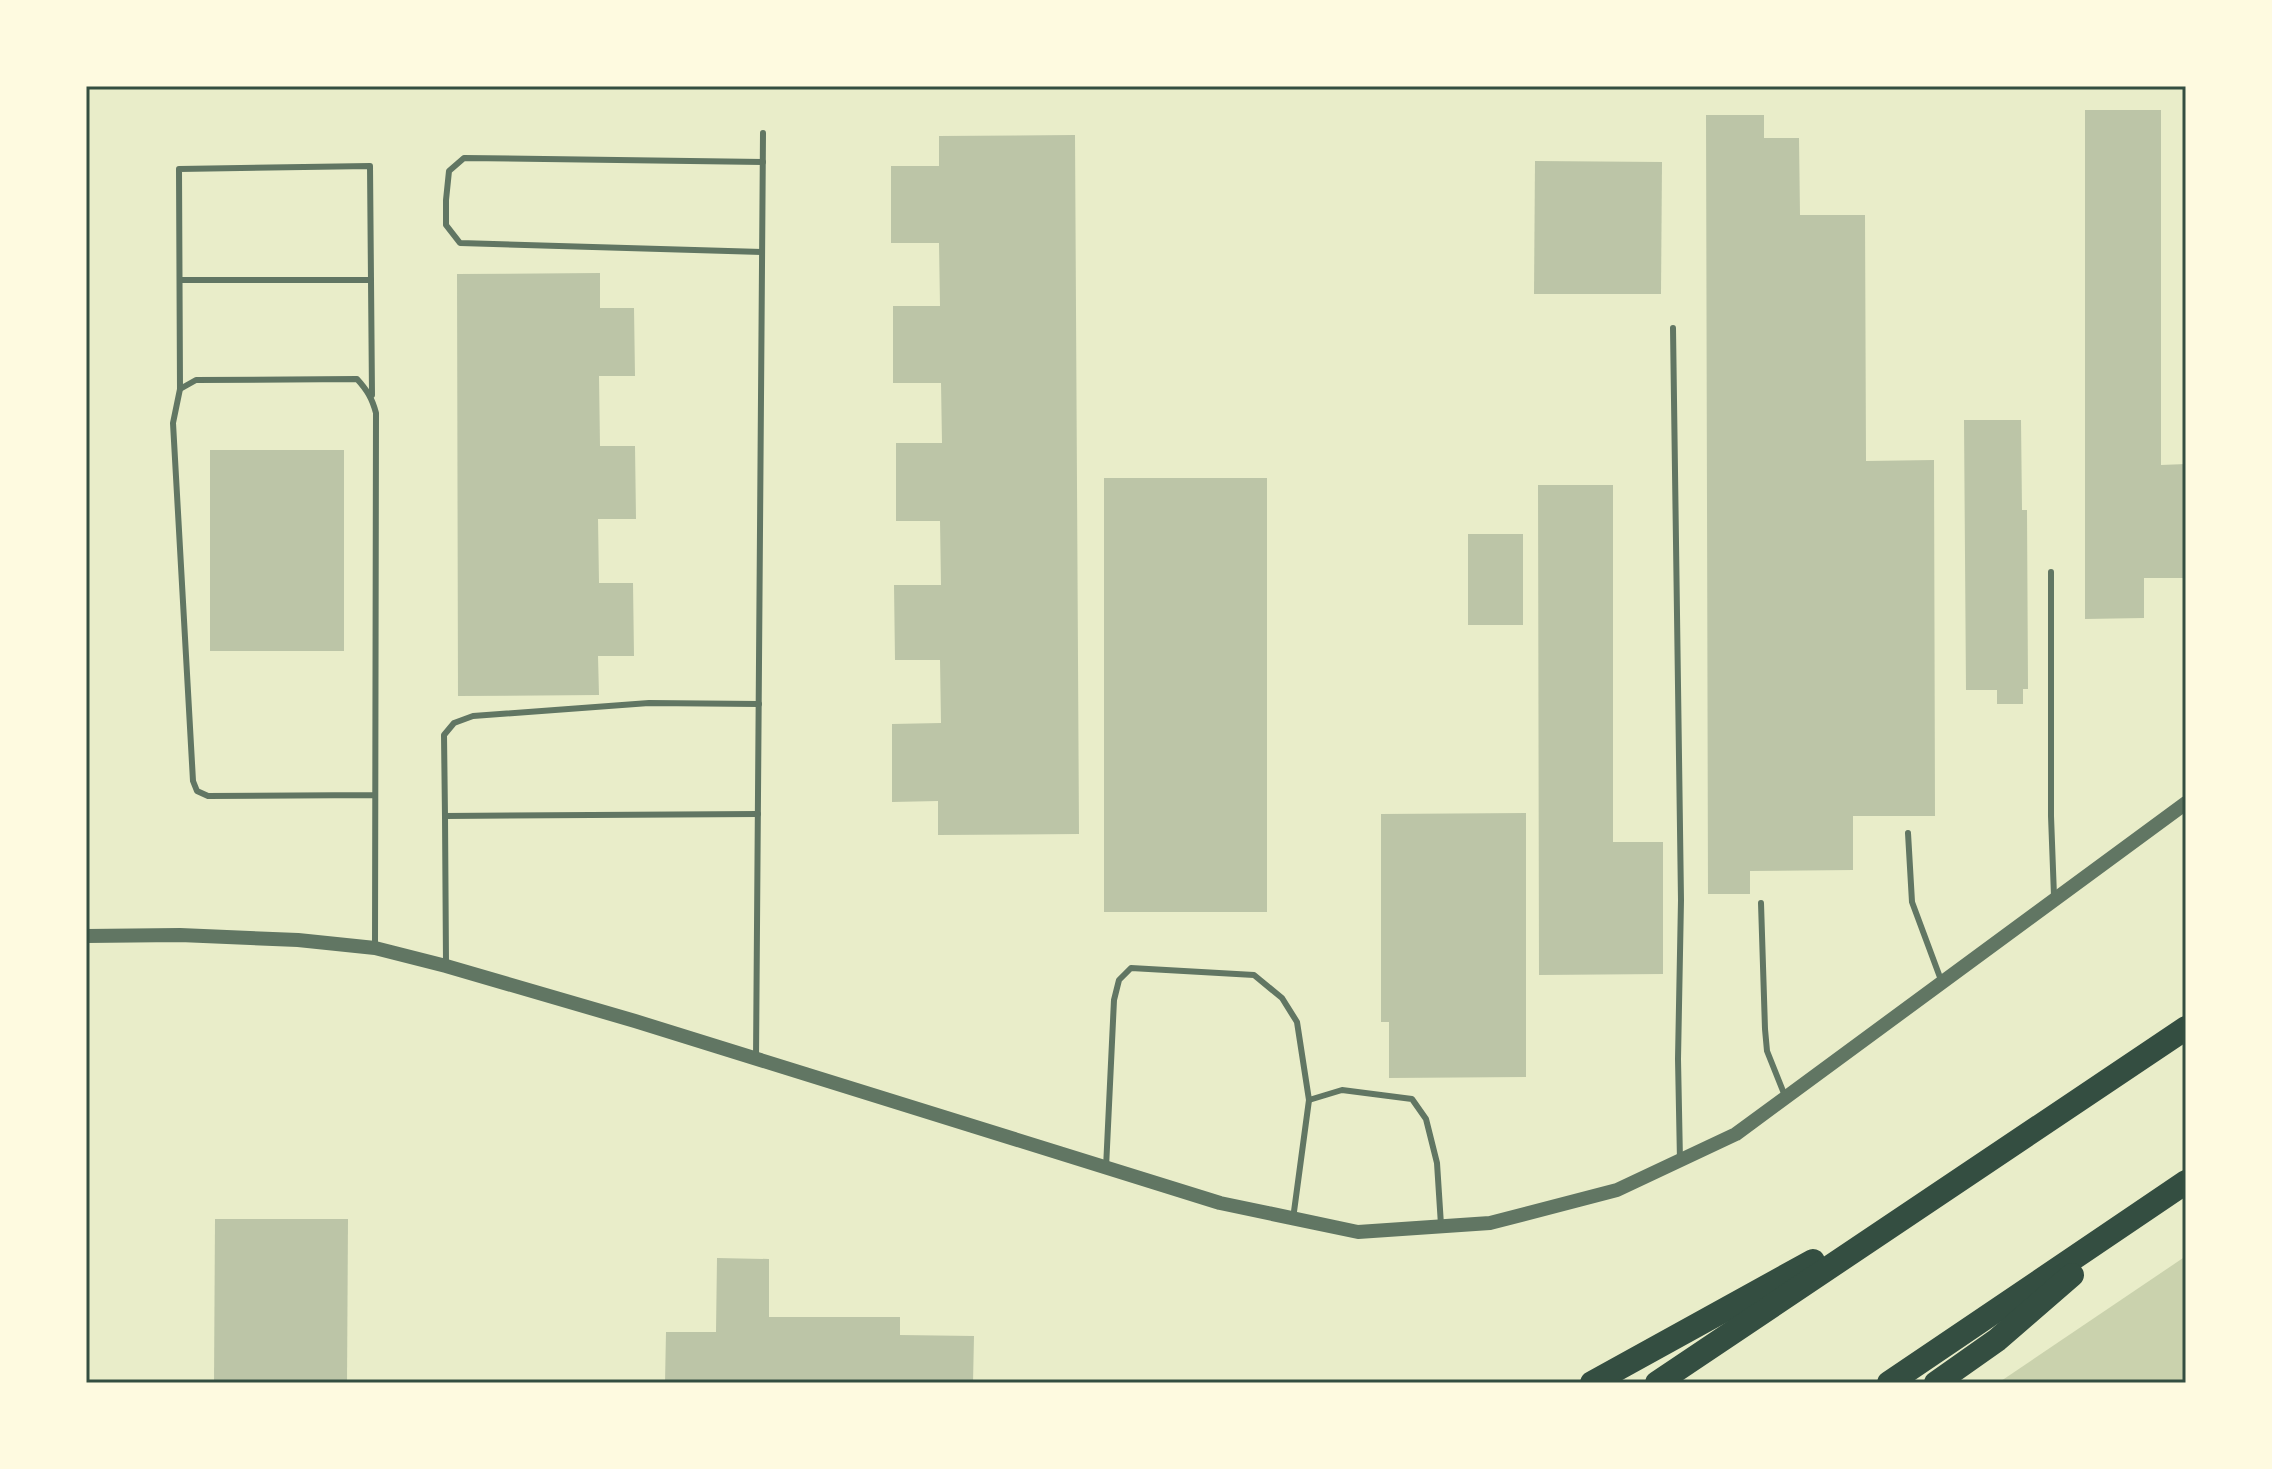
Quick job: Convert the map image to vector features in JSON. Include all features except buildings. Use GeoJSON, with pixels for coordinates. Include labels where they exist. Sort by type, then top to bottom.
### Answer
{"type":"FeatureCollection","features":[{"type":"Feature","properties":{"kind":"highway"},"geometry":{"type":"LineString","coordinates":[[1657,1383],[2186,1028]]}},
{"type":"Feature","properties":{"kind":"highway"},"geometry":{"type":"LineString","coordinates":[[1889,1383],[2186,1182]]}},
{"type":"Feature","properties":{"kind":"highway"},"geometry":{"type":"LineString","coordinates":[[1592,1383],[1948,1186]]}},
{"type":"Feature","properties":{"kind":"highway"},"geometry":{"type":"LineString","coordinates":[[1936,1383],[1997,1340],[2159,1200]]}},
{"type":"Feature","properties":{"kind":"street"},"geometry":{"type":"LineString","coordinates":[[86,936],[210,936],[375,948],[635,1021],[1220,1203],[1358,1232],[1490,1223],[1617,1190],[1736,1134],[2186,803]]}},
{"type":"Feature","properties":{"kind":"lane"},"geometry":{"type":"LineString","coordinates":[[756,1059],[763,133]]}},
{"type":"Feature","properties":{"kind":"lane"},"geometry":{"type":"LineString","coordinates":[[762,252],[460,243],[446,225],[446,200],[449,171],[464,158],[763,162]]}},
{"type":"Feature","properties":{"kind":"lane"},"geometry":{"type":"LineString","coordinates":[[372,401],[370,166],[179,169],[180,389],[173,423],[193,781],[197,791],[208,796],[375,795]]}},
{"type":"Feature","properties":{"kind":"lane"},"geometry":{"type":"LineString","coordinates":[[180,280],[371,280]]}},
{"type":"Feature","properties":{"kind":"lane"},"geometry":{"type":"LineString","coordinates":[[1673,328],[1681,900],[1680,1161]]}},
{"type":"Feature","properties":{"kind":"lane"},"geometry":{"type":"LineString","coordinates":[[180,389],[196,380],[357,379],[370,393],[376,413],[375,948]]}},
{"type":"Feature","properties":{"kind":"lane"},"geometry":{"type":"LineString","coordinates":[[2051,572],[2054,900]]}},
{"type":"Feature","properties":{"kind":"lane"},"geometry":{"type":"LineString","coordinates":[[446,966],[444,735],[454,723],[473,716],[649,703],[759,704]]}},
{"type":"Feature","properties":{"kind":"lane"},"geometry":{"type":"LineString","coordinates":[[445,816],[758,814]]}},
{"type":"Feature","properties":{"kind":"lane"},"geometry":{"type":"LineString","coordinates":[[1908,833],[1912,902],[1942,983]]}},
{"type":"Feature","properties":{"kind":"lane"},"geometry":{"type":"LineString","coordinates":[[1761,903],[1767,1051],[1786,1098]]}},
{"type":"Feature","properties":{"kind":"lane"},"geometry":{"type":"LineString","coordinates":[[1106,1168],[1114,1000],[1119,980],[1131,968],[1254,975],[1282,998],[1297,1022],[1309,1100],[1293,1219]]}},
{"type":"Feature","properties":{"kind":"lane"},"geometry":{"type":"LineString","coordinates":[[1309,1100],[1342,1090],[1412,1099],[1426,1119],[1437,1163],[1441,1226]]}},
{"type":"Feature","properties":{"kind":"green space"},"geometry":{"type":"Polygon","coordinates":[[[2186,1256],[2186,1383],[1998,1383],[2186,1256]]]}}]}
